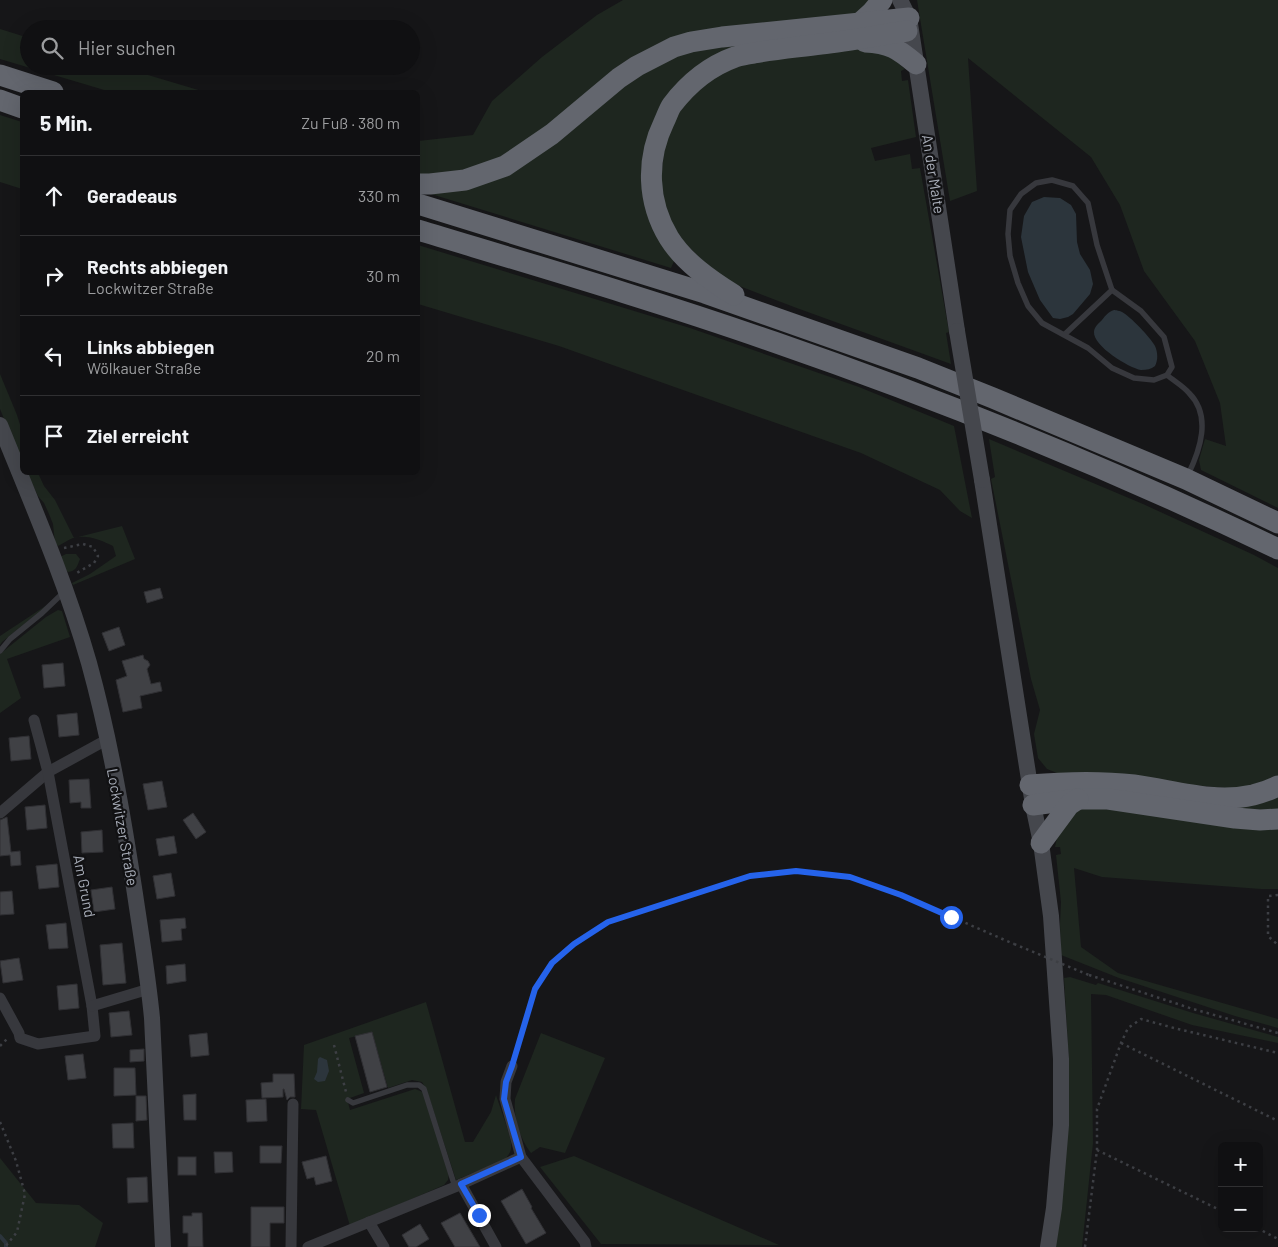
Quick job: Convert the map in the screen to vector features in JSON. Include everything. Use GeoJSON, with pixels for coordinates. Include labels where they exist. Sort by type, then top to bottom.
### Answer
{"type":"FeatureCollection","features":[{"type":"Feature","properties":{"kind":"highway"},"geometry":{"type":"LineString","coordinates":[[861,22],[882,0]]}},
{"type":"Feature","properties":{"kind":"highway"},"geometry":{"type":"LineString","coordinates":[[420,184],[465,180],[505,166],[552,134],[619,78],[660,53],[674,47],[722,36],[861,22],[908,12]]}},
{"type":"Feature","properties":{"kind":"highway"},"geometry":{"type":"LineString","coordinates":[[848,41],[908,12]]}},
{"type":"Feature","properties":{"kind":"highway"},"geometry":{"type":"LineString","coordinates":[[764,314],[711,280],[694,266],[669,239],[661,223],[655,206],[651,172],[660,130],[672,105],[706,71],[736,57],[769,50],[848,41],[872,42],[889,45],[916,64]]}},
{"type":"Feature","properties":{"kind":"highway"},"geometry":{"type":"LineString","coordinates":[[0,75],[47,90]]}},
{"type":"Feature","properties":{"kind":"highway"},"geometry":{"type":"LineString","coordinates":[[0,100],[20,107]]}},
{"type":"Feature","properties":{"kind":"highway"},"geometry":{"type":"LineString","coordinates":[[420,205],[705,294],[926,372],[1186,479],[1278,523]]}},
{"type":"Feature","properties":{"kind":"highway"},"geometry":{"type":"LineString","coordinates":[[420,231],[672,308],[775,342],[905,390],[1010,431],[1150,490],[1274,549]]}},
{"type":"Feature","properties":{"kind":"highway"},"geometry":{"type":"LineString","coordinates":[[1032,795],[1101,782],[1187,795],[1222,798],[1252,795],[1278,786]]}},
{"type":"Feature","properties":{"kind":"highway"},"geometry":{"type":"LineString","coordinates":[[1032,795],[1078,800],[1108,799],[1235,818],[1278,819]]}},
{"type":"Feature","properties":{"kind":"highway"},"geometry":{"type":"LineString","coordinates":[[1041,843],[1069,805],[1078,800]]}},
{"type":"Feature","properties":{"kind":"main road","name":"An der Malte"},"geometry":{"type":"LineString","coordinates":[[908,12],[957,331],[1041,843],[1051,916],[1061,1059],[1061,1125],[1054,1208],[1048,1247]]}},
{"type":"Feature","properties":{"kind":"main road","name":"Lockwitzer Straße"},"geometry":{"type":"LineString","coordinates":[[0,425],[20,474]]}},
{"type":"Feature","properties":{"kind":"main road","name":"Lockwitzer Straße"},"geometry":{"type":"LineString","coordinates":[[20,475],[64,586],[89,662],[108,740],[127,844],[149,989],[163,1247]]}},
{"type":"Feature","properties":{"kind":"street","name":"Am Grund"},"geometry":{"type":"LineString","coordinates":[[0,998],[20,1033],[20,1038],[38,1044],[95,1036],[92,1006],[48,772],[34,720]]}},
{"type":"Feature","properties":{"kind":"street"},"geometry":{"type":"LineString","coordinates":[[0,813],[48,772],[108,740]]}},
{"type":"Feature","properties":{"kind":"street"},"geometry":{"type":"LineString","coordinates":[[92,1006],[149,989]]}},
{"type":"Feature","properties":{"kind":"street"},"geometry":{"type":"LineString","coordinates":[[512,1066],[506,1082],[504,1099],[521,1157],[585,1242],[586,1247]]}},
{"type":"Feature","properties":{"kind":"street"},"geometry":{"type":"LineString","coordinates":[[291,1247],[293,1104]]}},
{"type":"Feature","properties":{"kind":"street"},"geometry":{"type":"LineString","coordinates":[[308,1247],[521,1157]]}},
{"type":"Feature","properties":{"kind":"street"},"geometry":{"type":"LineString","coordinates":[[458,1185],[496,1247]]}},
{"type":"Feature","properties":{"kind":"street"},"geometry":{"type":"LineString","coordinates":[[369,1222],[384,1247]]}},
{"type":"Feature","properties":{"kind":"lane"},"geometry":{"type":"LineString","coordinates":[[1052,180],[1073,186],[1088,203],[1097,245],[1112,290],[1141,311],[1164,337],[1172,366],[1167,375],[1154,380],[1134,378],[1112,368],[1088,348],[1065,334],[1042,323],[1028,306],[1012,265],[1008,234],[1010,210],[1021,194],[1036,183],[1052,180]]}},
{"type":"Feature","properties":{"kind":"lane"},"geometry":{"type":"LineString","coordinates":[[1065,334],[1112,290]]}},
{"type":"Feature","properties":{"kind":"lane"},"geometry":{"type":"LineString","coordinates":[[1167,375],[1190,394],[1199,407],[1203,423],[1196,459],[1186,479]]}},
{"type":"Feature","properties":{"kind":"lane"},"geometry":{"type":"LineString","coordinates":[[0,651],[10,639],[42,613],[64,586]]}},
{"type":"Feature","properties":{"kind":"lane"},"geometry":{"type":"LineString","coordinates":[[348,1100],[353,1103],[408,1085],[419,1086],[424,1089],[458,1185]]}},
{"type":"Feature","properties":{"kind":"path"},"geometry":{"type":"LineString","coordinates":[[52,553],[83,544],[93,548],[98,556],[94,564],[64,586]]}},
{"type":"Feature","properties":{"kind":"path"},"geometry":{"type":"LineString","coordinates":[[512,1066],[535,989],[552,963],[574,944],[608,922],[750,876],[796,871],[850,877],[901,895],[1089,975],[1193,1009],[1278,1033]]}},
{"type":"Feature","properties":{"kind":"path"},"geometry":{"type":"LineString","coordinates":[[1278,895],[1268,896],[1268,936],[1278,945]]}},
{"type":"Feature","properties":{"kind":"path"},"geometry":{"type":"LineString","coordinates":[[1085,1247],[1097,1150],[1097,1109],[1128,1028],[1141,1020],[1278,1052]]}},
{"type":"Feature","properties":{"kind":"path"},"geometry":{"type":"LineString","coordinates":[[1121,1043],[1278,1121]]}},
{"type":"Feature","properties":{"kind":"path"},"geometry":{"type":"LineString","coordinates":[[334,1045],[348,1100]]}},
{"type":"Feature","properties":{"kind":"path"},"geometry":{"type":"LineString","coordinates":[[0,1122],[16,1161],[25,1194],[17,1232],[5,1247]]}},
{"type":"Feature","properties":{"kind":"path"},"geometry":{"type":"LineString","coordinates":[[1097,1150],[1218,1209]]}},
{"type":"Feature","properties":{"kind":"path"},"geometry":{"type":"LineString","coordinates":[[1263,1231],[1278,1239]]}},
{"type":"Feature","properties":{"kind":"shaded area"},"geometry":{"type":"Polygon","coordinates":[[[623,0],[874,0],[858,15],[690,37],[538,139],[485,167],[420,177],[420,141],[473,135],[492,101],[542,57],[597,15],[623,0]]]}},
{"type":"Feature","properties":{"kind":"shaded area"},"geometry":{"type":"Polygon","coordinates":[[[917,0],[1278,0],[1278,508],[1201,470],[1199,460],[1205,439],[1226,446],[1220,403],[1195,341],[1144,271],[1120,205],[1091,157],[968,58],[977,191],[950,201],[917,0]]]}},
{"type":"Feature","properties":{"kind":"shaded area"},"geometry":{"type":"Polygon","coordinates":[[[0,29],[20,35],[20,65],[0,59],[0,29]]]}},
{"type":"Feature","properties":{"kind":"shaded area"},"geometry":{"type":"Polygon","coordinates":[[[770,37],[734,49],[647,142],[675,259],[671,268],[431,194],[449,189],[622,83],[676,53],[770,37]]]}},
{"type":"Feature","properties":{"kind":"shaded area"},"geometry":{"type":"Polygon","coordinates":[[[846,48],[883,50],[905,69],[901,71],[902,81],[908,80],[916,137],[871,148],[875,161],[910,154],[912,169],[920,168],[949,332],[946,333],[951,364],[742,287],[715,273],[676,234],[659,192],[667,131],[693,91],[739,63],[846,48]]]}},
{"type":"Feature","properties":{"kind":"shaded area"},"geometry":{"type":"Polygon","coordinates":[[[54,75],[148,75],[198,90],[104,90],[54,75]]]}},
{"type":"Feature","properties":{"kind":"shaded area"},"geometry":{"type":"Polygon","coordinates":[[[0,115],[20,121],[20,188],[0,182],[0,115]]]}},
{"type":"Feature","properties":{"kind":"shaded area"},"geometry":{"type":"Polygon","coordinates":[[[1044,197],[1060,198],[1071,205],[1076,214],[1077,242],[1080,254],[1090,270],[1093,284],[1090,294],[1073,314],[1060,319],[1053,318],[1040,300],[1028,272],[1021,237],[1024,216],[1032,202],[1044,197]]]}},
{"type":"Feature","properties":{"kind":"shaded area"},"geometry":{"type":"Polygon","coordinates":[[[420,246],[690,328],[859,387],[954,426],[972,518],[960,511],[940,490],[861,453],[559,346],[420,305],[420,246]]]}},
{"type":"Feature","properties":{"kind":"shaded area"},"geometry":{"type":"Polygon","coordinates":[[[1114,310],[1130,318],[1153,342],[1157,354],[1155,366],[1145,370],[1135,368],[1113,356],[1099,344],[1095,338],[1095,328],[1107,314],[1114,310]]]}},
{"type":"Feature","properties":{"kind":"shaded area"},"geometry":{"type":"Polygon","coordinates":[[[0,374],[20,425],[20,458],[0,409],[0,374]]]}},
{"type":"Feature","properties":{"kind":"shaded area"},"geometry":{"type":"Polygon","coordinates":[[[989,439],[1143,504],[1278,568],[1278,777],[1237,789],[1057,773],[1047,769],[1038,758],[1034,734],[1040,710],[1031,679],[991,479],[995,477],[989,439]]]}},
{"type":"Feature","properties":{"kind":"shaded area"},"geometry":{"type":"Polygon","coordinates":[[[28,475],[39,475],[44,486],[55,500],[74,538],[58,546],[55,543],[53,524],[44,503],[38,496],[28,475]]]}},
{"type":"Feature","properties":{"kind":"shaded area"},"geometry":{"type":"Polygon","coordinates":[[[122,526],[135,559],[73,585],[72,583],[90,574],[116,556],[113,546],[94,538],[78,537],[122,526]]]}},
{"type":"Feature","properties":{"kind":"shaded area"},"geometry":{"type":"Polygon","coordinates":[[[66,554],[76,554],[80,559],[73,571],[68,572],[64,569],[60,557],[66,554]]]}},
{"type":"Feature","properties":{"kind":"shaded area"},"geometry":{"type":"Polygon","coordinates":[[[50,603],[2,642],[0,645],[0,636],[50,603]]]}},
{"type":"Feature","properties":{"kind":"shaded area"},"geometry":{"type":"Polygon","coordinates":[[[58,610],[62,611],[70,637],[7,659],[21,698],[0,713],[0,654],[46,617],[58,610]]]}},
{"type":"Feature","properties":{"kind":"shaded area"},"geometry":{"type":"Polygon","coordinates":[[[1068,789],[1278,795],[1278,813],[1068,789]]]}},
{"type":"Feature","properties":{"kind":"shaded area"},"geometry":{"type":"Polygon","coordinates":[[[1090,804],[1278,825],[1278,889],[1102,877],[1074,868],[1081,947],[1118,973],[1278,1019],[1278,1028],[1119,978],[1061,955],[1061,902],[1056,855],[1061,854],[1060,847],[1055,847],[1058,833],[1074,810],[1090,804]]]}},
{"type":"Feature","properties":{"kind":"shaded area"},"geometry":{"type":"Polygon","coordinates":[[[1070,977],[1096,985],[1098,983],[1278,1037],[1278,1043],[1192,1025],[1106,995],[1091,994],[1093,1143],[1082,1247],[1054,1247],[1069,1063],[1064,978],[1070,977]]]}},
{"type":"Feature","properties":{"kind":"shaded area"},"geometry":{"type":"Polygon","coordinates":[[[426,1002],[465,1142],[473,1142],[491,1112],[496,1095],[510,1138],[510,1151],[506,1159],[456,1180],[427,1091],[422,1082],[412,1080],[388,1088],[372,1032],[349,1038],[364,1093],[347,1099],[350,1110],[415,1089],[423,1092],[449,1174],[448,1180],[444,1185],[350,1226],[316,1110],[301,1109],[304,1045],[426,1002]]]}},
{"type":"Feature","properties":{"kind":"shaded area"},"geometry":{"type":"Polygon","coordinates":[[[541,1033],[605,1058],[565,1153],[540,1147],[531,1153],[516,1120],[515,1099],[541,1033]]]}},
{"type":"Feature","properties":{"kind":"shaded area"},"geometry":{"type":"Polygon","coordinates":[[[320,1057],[327,1060],[329,1071],[325,1081],[318,1082],[314,1079],[320,1057]]]}},
{"type":"Feature","properties":{"kind":"shaded area"},"geometry":{"type":"Polygon","coordinates":[[[574,1156],[779,1245],[601,1244],[540,1167],[574,1156]]]}},
{"type":"Feature","properties":{"kind":"shaded area"},"geometry":{"type":"Polygon","coordinates":[[[0,1158],[36,1203],[79,1205],[103,1223],[95,1247],[0,1247],[0,1158]]]}},
{"type":"Feature","properties":{"kind":"building"},"geometry":{"type":"Polygon","coordinates":[[[160,588],[163,598],[147,603],[144,592],[160,588]]]}},
{"type":"Feature","properties":{"kind":"building"},"geometry":{"type":"Polygon","coordinates":[[[119,627],[125,645],[109,651],[102,633],[119,627]]]}},
{"type":"Feature","properties":{"kind":"building"},"geometry":{"type":"Polygon","coordinates":[[[143,655],[150,665],[147,669],[151,684],[160,682],[162,691],[140,696],[142,708],[123,712],[116,680],[127,676],[122,661],[143,655]]]}},
{"type":"Feature","properties":{"kind":"building"},"geometry":{"type":"Polygon","coordinates":[[[63,663],[65,686],[44,688],[42,665],[63,663]]]}},
{"type":"Feature","properties":{"kind":"building"},"geometry":{"type":"Polygon","coordinates":[[[77,713],[79,735],[59,737],[57,715],[77,713]]]}},
{"type":"Feature","properties":{"kind":"building"},"geometry":{"type":"Polygon","coordinates":[[[29,736],[31,759],[11,761],[9,738],[29,736]]]}},
{"type":"Feature","properties":{"kind":"building"},"geometry":{"type":"Polygon","coordinates":[[[89,779],[91,808],[81,808],[81,802],[70,803],[69,780],[89,779]]]}},
{"type":"Feature","properties":{"kind":"building"},"geometry":{"type":"Polygon","coordinates":[[[162,781],[167,807],[148,810],[143,784],[162,781]]]}},
{"type":"Feature","properties":{"kind":"building"},"geometry":{"type":"Polygon","coordinates":[[[45,805],[47,828],[27,830],[25,807],[45,805]]]}},
{"type":"Feature","properties":{"kind":"building"},"geometry":{"type":"Polygon","coordinates":[[[193,813],[206,832],[196,839],[183,820],[193,813]]]}},
{"type":"Feature","properties":{"kind":"building"},"geometry":{"type":"Polygon","coordinates":[[[7,817],[11,852],[20,851],[21,865],[11,866],[10,855],[0,856],[0,820],[7,817]]]}},
{"type":"Feature","properties":{"kind":"building"},"geometry":{"type":"Polygon","coordinates":[[[102,830],[103,852],[82,853],[81,832],[102,830]]]}},
{"type":"Feature","properties":{"kind":"building"},"geometry":{"type":"Polygon","coordinates":[[[174,836],[177,853],[159,856],[156,839],[174,836]]]}},
{"type":"Feature","properties":{"kind":"building"},"geometry":{"type":"Polygon","coordinates":[[[57,864],[59,887],[39,889],[36,866],[57,864]]]}},
{"type":"Feature","properties":{"kind":"building"},"geometry":{"type":"Polygon","coordinates":[[[171,873],[175,896],[157,899],[153,876],[171,873]]]}},
{"type":"Feature","properties":{"kind":"building"},"geometry":{"type":"Polygon","coordinates":[[[112,887],[115,909],[94,912],[91,890],[112,887]]]}},
{"type":"Feature","properties":{"kind":"building"},"geometry":{"type":"Polygon","coordinates":[[[12,891],[14,914],[0,915],[0,892],[12,891]]]}},
{"type":"Feature","properties":{"kind":"building"},"geometry":{"type":"Polygon","coordinates":[[[185,918],[186,928],[181,929],[182,940],[162,942],[160,920],[185,918]]]}},
{"type":"Feature","properties":{"kind":"building"},"geometry":{"type":"Polygon","coordinates":[[[66,923],[68,948],[49,949],[46,925],[66,923]]]}},
{"type":"Feature","properties":{"kind":"building"},"geometry":{"type":"Polygon","coordinates":[[[122,943],[126,983],[103,985],[100,945],[122,943]]]}},
{"type":"Feature","properties":{"kind":"building"},"geometry":{"type":"Polygon","coordinates":[[[19,958],[23,980],[3,983],[0,961],[19,958]]]}},
{"type":"Feature","properties":{"kind":"building"},"geometry":{"type":"Polygon","coordinates":[[[185,964],[186,981],[167,984],[166,966],[185,964]]]}},
{"type":"Feature","properties":{"kind":"building"},"geometry":{"type":"Polygon","coordinates":[[[77,984],[79,1008],[59,1010],[57,986],[77,984]]]}},
{"type":"Feature","properties":{"kind":"building"},"geometry":{"type":"Polygon","coordinates":[[[129,1011],[132,1035],[111,1037],[109,1013],[129,1011]]]}},
{"type":"Feature","properties":{"kind":"building"},"geometry":{"type":"Polygon","coordinates":[[[372,1032],[387,1087],[370,1092],[355,1036],[372,1032]]]}},
{"type":"Feature","properties":{"kind":"building"},"geometry":{"type":"Polygon","coordinates":[[[207,1033],[209,1055],[191,1057],[189,1035],[207,1033]]]}},
{"type":"Feature","properties":{"kind":"building"},"geometry":{"type":"Polygon","coordinates":[[[144,1049],[144,1061],[130,1062],[130,1050],[144,1049]]]}},
{"type":"Feature","properties":{"kind":"building"},"geometry":{"type":"Polygon","coordinates":[[[83,1054],[86,1078],[68,1080],[65,1056],[83,1054]]]}},
{"type":"Feature","properties":{"kind":"building"},"geometry":{"type":"Polygon","coordinates":[[[114,1068],[135,1068],[136,1095],[114,1096],[114,1068]]]}},
{"type":"Feature","properties":{"kind":"building"},"geometry":{"type":"Polygon","coordinates":[[[273,1074],[294,1074],[295,1097],[290,1097],[287,1100],[283,1089],[283,1097],[262,1098],[261,1083],[273,1082],[273,1074]]]}},
{"type":"Feature","properties":{"kind":"building"},"geometry":{"type":"Polygon","coordinates":[[[196,1094],[196,1120],[184,1120],[183,1095],[196,1094]]]}},
{"type":"Feature","properties":{"kind":"building"},"geometry":{"type":"Polygon","coordinates":[[[136,1096],[146,1096],[147,1120],[136,1121],[136,1096]]]}},
{"type":"Feature","properties":{"kind":"building"},"geometry":{"type":"Polygon","coordinates":[[[266,1099],[267,1121],[247,1122],[246,1100],[266,1099]]]}},
{"type":"Feature","properties":{"kind":"building"},"geometry":{"type":"Polygon","coordinates":[[[133,1123],[134,1148],[113,1148],[112,1124],[133,1123]]]}},
{"type":"Feature","properties":{"kind":"building"},"geometry":{"type":"Polygon","coordinates":[[[260,1146],[282,1146],[281,1163],[260,1163],[260,1146]]]}},
{"type":"Feature","properties":{"kind":"building"},"geometry":{"type":"Polygon","coordinates":[[[214,1152],[232,1152],[233,1172],[215,1173],[214,1152]]]}},
{"type":"Feature","properties":{"kind":"building"},"geometry":{"type":"Polygon","coordinates":[[[326,1156],[332,1181],[316,1185],[314,1177],[307,1179],[302,1162],[326,1156]]]}},
{"type":"Feature","properties":{"kind":"building"},"geometry":{"type":"Polygon","coordinates":[[[178,1157],[196,1157],[196,1175],[178,1175],[178,1157]]]}},
{"type":"Feature","properties":{"kind":"building"},"geometry":{"type":"Polygon","coordinates":[[[147,1177],[148,1202],[128,1203],[127,1178],[147,1177]]]}},
{"type":"Feature","properties":{"kind":"building"},"geometry":{"type":"Polygon","coordinates":[[[522,1189],[546,1233],[526,1244],[501,1201],[522,1189]]]}},
{"type":"Feature","properties":{"kind":"building"},"geometry":{"type":"Polygon","coordinates":[[[251,1207],[284,1207],[284,1223],[270,1223],[270,1247],[251,1247],[251,1207]]]}},
{"type":"Feature","properties":{"kind":"building"},"geometry":{"type":"Polygon","coordinates":[[[192,1213],[202,1213],[203,1247],[188,1247],[188,1233],[183,1233],[183,1216],[192,1216],[192,1213]]]}},
{"type":"Feature","properties":{"kind":"building"},"geometry":{"type":"Polygon","coordinates":[[[460,1213],[480,1247],[455,1247],[441,1223],[460,1213]]]}},
{"type":"Feature","properties":{"kind":"building"},"geometry":{"type":"Polygon","coordinates":[[[420,1224],[429,1239],[416,1247],[409,1247],[402,1235],[420,1224]]]}},
{"type":"Feature","properties":{"kind":"waterway"},"geometry":{"type":"LineString","coordinates":[[0,1236],[6,1243],[6,1247]]}},
{"type":"Feature","properties":{"kind":"route"},"geometry":{"type":"LineString","coordinates":[[479,1215],[461,1184],[521,1157],[504,1099],[506,1082],[535,989],[552,963],[574,944],[608,922],[750,876],[796,871],[850,877],[901,895],[951,917]]}}]}
